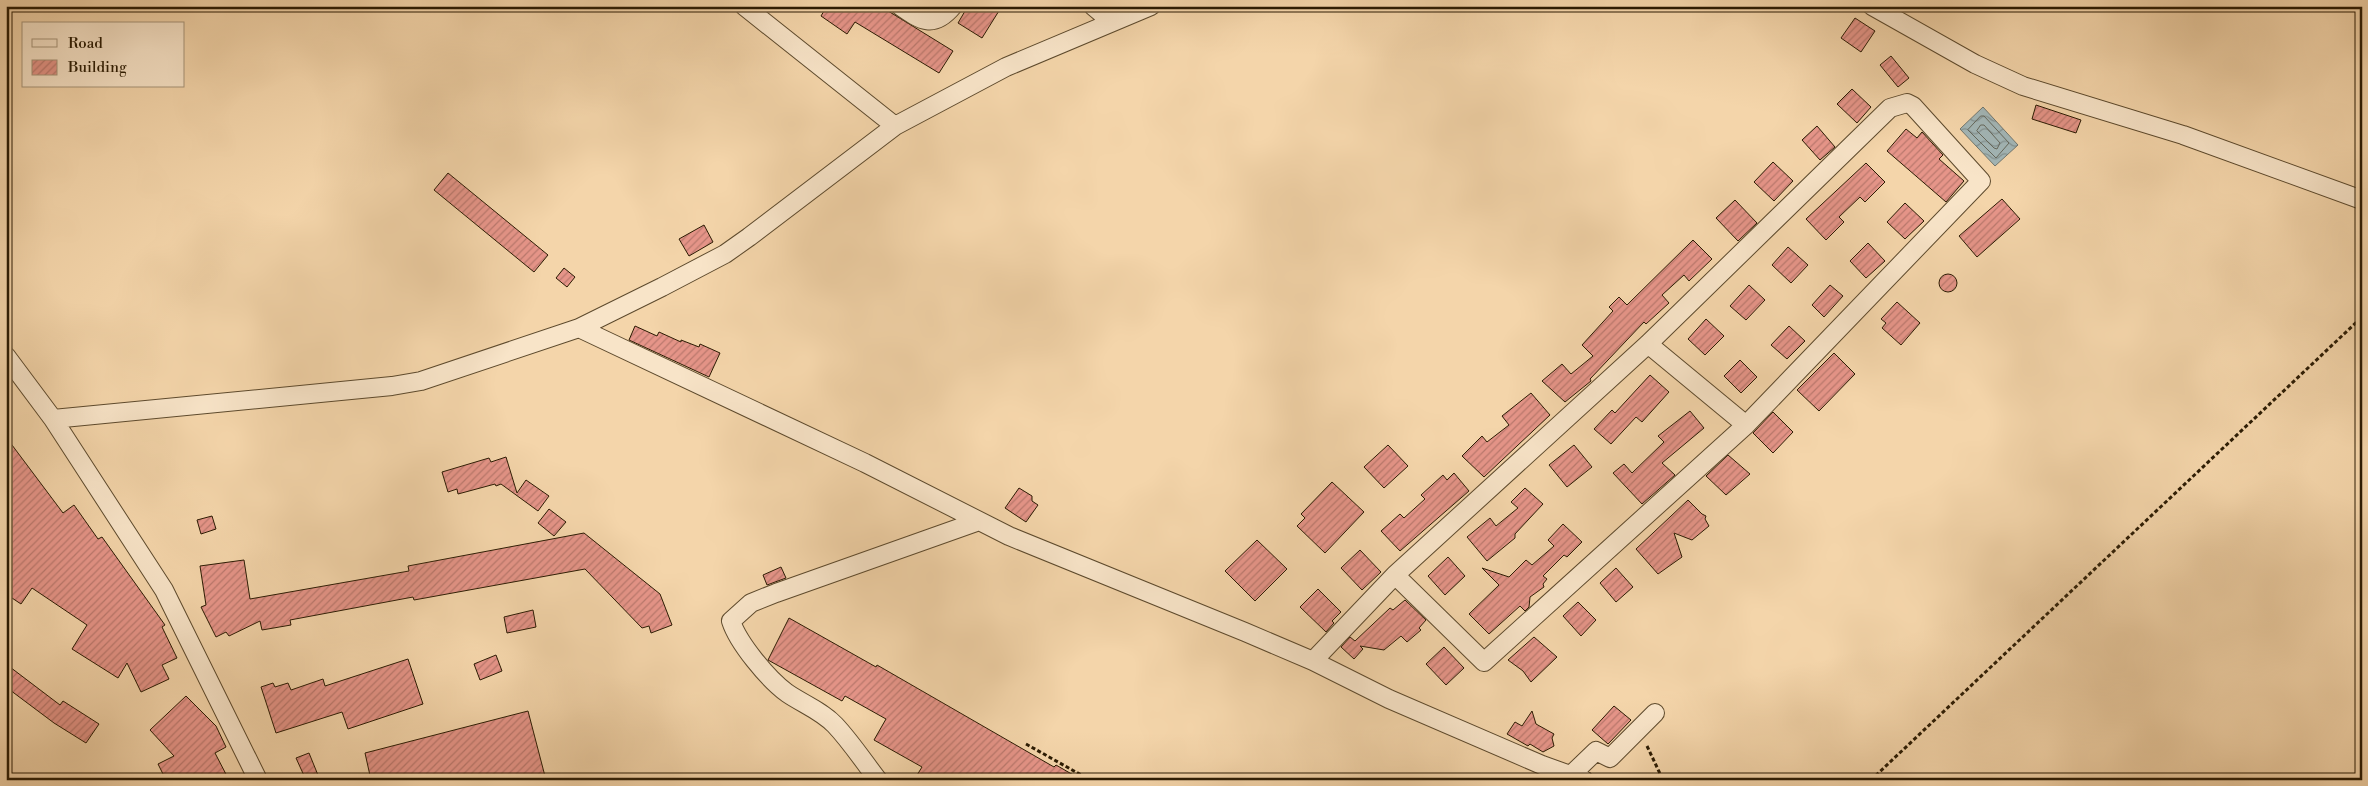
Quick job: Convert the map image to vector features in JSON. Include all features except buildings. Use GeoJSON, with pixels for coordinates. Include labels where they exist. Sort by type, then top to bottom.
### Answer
{"type":"FeatureCollection","features":[{"type":"Feature","properties":{"kind":"street"},"geometry":{"type":"LineString","coordinates":[[744,6],[895,126]]}},
{"type":"Feature","properties":{"kind":"street"},"geometry":{"type":"LineString","coordinates":[[900,6],[914,17],[931,22],[941,18],[953,6]]}},
{"type":"Feature","properties":{"kind":"street"},"geometry":{"type":"LineString","coordinates":[[1094,6],[1112,22]]}},
{"type":"Feature","properties":{"kind":"street"},"geometry":{"type":"LineString","coordinates":[[53,419],[392,386],[420,381],[579,328],[725,254],[895,126],[1006,67],[1151,6]]}},
{"type":"Feature","properties":{"kind":"street"},"geometry":{"type":"LineString","coordinates":[[1872,6],[1975,64],[2023,86],[2183,136],[2362,200]]}},
{"type":"Feature","properties":{"kind":"street"},"geometry":{"type":"LineString","coordinates":[[1313,661],[1395,575],[1648,344],[1890,108],[1907,103],[1913,106],[1981,180],[1746,425],[1484,662],[1395,575]]}},
{"type":"Feature","properties":{"kind":"street"},"geometry":{"type":"LineString","coordinates":[[579,328],[865,463],[979,521],[1313,661],[1398,702],[1524,757],[1578,777],[1596,752],[1610,758],[1655,713]]}},
{"type":"Feature","properties":{"kind":"street"},"geometry":{"type":"LineString","coordinates":[[1648,344],[1746,425]]}},
{"type":"Feature","properties":{"kind":"street"},"geometry":{"type":"LineString","coordinates":[[7,358],[53,419],[164,590],[258,780]]}},
{"type":"Feature","properties":{"kind":"street"},"geometry":{"type":"LineString","coordinates":[[878,780],[835,725],[823,715],[786,692],[748,652],[735,634],[731,621],[751,603],[776,592],[979,521]]}},
{"type":"Feature","properties":{"kind":"path"},"geometry":{"type":"LineString","coordinates":[[1872,780],[2362,317]]}},
{"type":"Feature","properties":{"kind":"path"},"geometry":{"type":"LineString","coordinates":[[1639,729],[1663,780]]}},
{"type":"Feature","properties":{"kind":"path"},"geometry":{"type":"LineString","coordinates":[[1026,744],[1090,780]]}},
{"type":"Feature","properties":{"kind":"water"},"geometry":{"type":"Polygon","coordinates":[[[1983,107],[2018,145],[1995,166],[1960,129],[1983,107]]]}}]}
